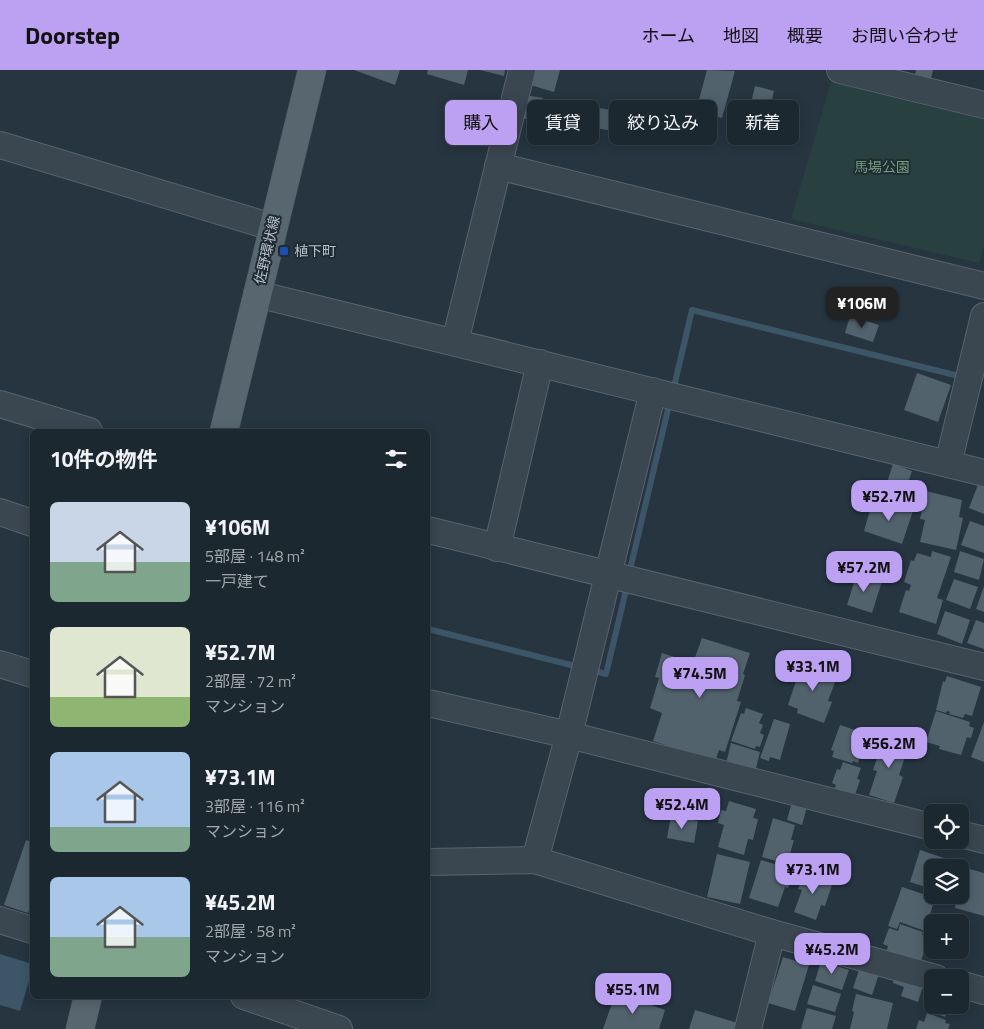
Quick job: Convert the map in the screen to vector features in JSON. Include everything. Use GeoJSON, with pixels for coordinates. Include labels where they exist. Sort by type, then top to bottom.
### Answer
{"type":"FeatureCollection","features":[{"type":"Feature","properties":{"kind":"main road","name":"佐野環状線"},"geometry":{"type":"LineString","coordinates":[[224,429],[272,227],[312,70]]}},
{"type":"Feature","properties":{"kind":"main road"},"geometry":{"type":"LineString","coordinates":[[80,1029],[87,999]]}},
{"type":"Feature","properties":{"kind":"street"},"geometry":{"type":"LineString","coordinates":[[455,342],[522,70]]}},
{"type":"Feature","properties":{"kind":"street"},"geometry":{"type":"LineString","coordinates":[[840,70],[984,105]]}},
{"type":"Feature","properties":{"kind":"street"},"geometry":{"type":"LineString","coordinates":[[0,145],[272,227]]}},
{"type":"Feature","properties":{"kind":"street"},"geometry":{"type":"LineString","coordinates":[[498,166],[984,286]]}},
{"type":"Feature","properties":{"kind":"street"},"geometry":{"type":"LineString","coordinates":[[257,294],[984,473]]}},
{"type":"Feature","properties":{"kind":"street"},"geometry":{"type":"LineString","coordinates":[[948,464],[984,316]]}},
{"type":"Feature","properties":{"kind":"street"},"geometry":{"type":"LineString","coordinates":[[497,548],[540,363]]}},
{"type":"Feature","properties":{"kind":"street"},"geometry":{"type":"LineString","coordinates":[[535,860],[569,735],[653,391]]}},
{"type":"Feature","properties":{"kind":"street"},"geometry":{"type":"LineString","coordinates":[[0,404],[82,429]]}},
{"type":"Feature","properties":{"kind":"street"},"geometry":{"type":"LineString","coordinates":[[0,512],[30,522]]}},
{"type":"Feature","properties":{"kind":"street"},"geometry":{"type":"LineString","coordinates":[[430,531],[984,667]]}},
{"type":"Feature","properties":{"kind":"street"},"geometry":{"type":"LineString","coordinates":[[0,664],[30,673]]}},
{"type":"Feature","properties":{"kind":"street"},"geometry":{"type":"LineString","coordinates":[[430,703],[569,735],[924,825]]}},
{"type":"Feature","properties":{"kind":"street"},"geometry":{"type":"LineString","coordinates":[[969,836],[984,840]]}},
{"type":"Feature","properties":{"kind":"street"},"geometry":{"type":"LineString","coordinates":[[430,862],[535,860],[772,933],[924,975]]}},
{"type":"Feature","properties":{"kind":"street"},"geometry":{"type":"LineString","coordinates":[[0,920],[30,929]]}},
{"type":"Feature","properties":{"kind":"street"},"geometry":{"type":"LineString","coordinates":[[748,1029],[772,933]]}},
{"type":"Feature","properties":{"kind":"street"},"geometry":{"type":"LineString","coordinates":[[969,987],[984,991]]}},
{"type":"Feature","properties":{"kind":"street"},"geometry":{"type":"LineString","coordinates":[[253,999],[338,1029]]}},
{"type":"Feature","properties":{"kind":"green space","name":"馬場公園"},"geometry":{"type":"Polygon","coordinates":[[[831,82],[984,118],[984,246],[979,263],[791,219],[831,82]]]}},
{"type":"Feature","properties":{"kind":"water"},"geometry":{"type":"Polygon","coordinates":[[[0,954],[30,963],[30,978],[20,1011],[0,1005],[0,954]]]}},
{"type":"Feature","properties":{"kind":"building"},"geometry":{"type":"Polygon","coordinates":[[[354,70],[400,70],[395,85],[354,70]]]}},
{"type":"Feature","properties":{"kind":"building"},"geometry":{"type":"Polygon","coordinates":[[[428,70],[468,70],[464,85],[427,74],[428,70]]]}},
{"type":"Feature","properties":{"kind":"building"},"geometry":{"type":"Polygon","coordinates":[[[480,70],[505,70],[504,76],[480,70]]]}},
{"type":"Feature","properties":{"kind":"building"},"geometry":{"type":"Polygon","coordinates":[[[531,70],[560,70],[554,92],[527,84],[531,70]]]}},
{"type":"Feature","properties":{"kind":"building"},"geometry":{"type":"Polygon","coordinates":[[[707,70],[735,71],[722,118],[717,117],[717,100],[699,100],[707,70]]]}},
{"type":"Feature","properties":{"kind":"building"},"geometry":{"type":"Polygon","coordinates":[[[916,70],[933,70],[931,79],[915,76],[916,70]]]}},
{"type":"Feature","properties":{"kind":"building"},"geometry":{"type":"Polygon","coordinates":[[[755,86],[774,91],[772,100],[752,100],[755,86]]]}},
{"type":"Feature","properties":{"kind":"building"},"geometry":{"type":"Polygon","coordinates":[[[524,95],[543,98],[543,100],[527,100],[527,119],[519,118],[524,95]]]}},
{"type":"Feature","properties":{"kind":"building"},"geometry":{"type":"Polygon","coordinates":[[[599,108],[609,110],[608,130],[599,128],[599,108]]]}},
{"type":"Feature","properties":{"kind":"building"},"geometry":{"type":"Polygon","coordinates":[[[850,316],[879,325],[873,342],[845,333],[850,316]]]}},
{"type":"Feature","properties":{"kind":"building"},"geometry":{"type":"Polygon","coordinates":[[[917,373],[951,385],[938,422],[904,410],[917,373]]]}},
{"type":"Feature","properties":{"kind":"building"},"geometry":{"type":"Polygon","coordinates":[[[893,464],[912,471],[909,480],[918,483],[909,508],[882,498],[893,464]]]}},
{"type":"Feature","properties":{"kind":"building"},"geometry":{"type":"Polygon","coordinates":[[[979,482],[984,485],[984,514],[969,508],[979,482]]]}},
{"type":"Feature","properties":{"kind":"building"},"geometry":{"type":"Polygon","coordinates":[[[926,491],[962,500],[959,517],[963,518],[956,550],[920,542],[925,520],[920,519],[926,491]]]}},
{"type":"Feature","properties":{"kind":"building"},"geometry":{"type":"Polygon","coordinates":[[[879,500],[913,511],[902,544],[864,531],[870,510],[876,512],[879,500]]]}},
{"type":"Feature","properties":{"kind":"building"},"geometry":{"type":"Polygon","coordinates":[[[970,521],[984,526],[984,553],[961,545],[970,521]]]}},
{"type":"Feature","properties":{"kind":"building"},"geometry":{"type":"Polygon","coordinates":[[[932,551],[951,557],[937,598],[943,600],[936,624],[899,612],[906,590],[909,591],[911,585],[904,582],[911,560],[914,561],[917,553],[931,557],[932,551]]]}},
{"type":"Feature","properties":{"kind":"building"},"geometry":{"type":"Polygon","coordinates":[[[960,551],[984,559],[979,580],[954,572],[960,551]]]}},
{"type":"Feature","properties":{"kind":"building"},"geometry":{"type":"Polygon","coordinates":[[[857,573],[882,581],[872,613],[847,605],[857,573]]]}},
{"type":"Feature","properties":{"kind":"building"},"geometry":{"type":"Polygon","coordinates":[[[954,579],[978,587],[970,609],[946,600],[954,579]]]}},
{"type":"Feature","properties":{"kind":"building"},"geometry":{"type":"Polygon","coordinates":[[[984,586],[984,612],[976,609],[984,586]]]}},
{"type":"Feature","properties":{"kind":"building"},"geometry":{"type":"Polygon","coordinates":[[[945,611],[970,620],[962,644],[937,634],[945,611]]]}},
{"type":"Feature","properties":{"kind":"building"},"geometry":{"type":"Polygon","coordinates":[[[976,620],[984,623],[984,649],[967,643],[976,620]]]}},
{"type":"Feature","properties":{"kind":"building"},"geometry":{"type":"Polygon","coordinates":[[[702,638],[750,653],[737,701],[741,702],[725,752],[719,750],[714,765],[678,749],[653,741],[662,713],[650,708],[659,678],[655,677],[662,653],[693,663],[702,638]]]}},
{"type":"Feature","properties":{"kind":"building"},"geometry":{"type":"Polygon","coordinates":[[[808,663],[838,674],[828,701],[832,702],[824,723],[797,713],[798,709],[788,705],[800,669],[805,671],[808,663]]]}},
{"type":"Feature","properties":{"kind":"building"},"geometry":{"type":"Polygon","coordinates":[[[947,676],[981,687],[972,716],[965,714],[963,718],[949,714],[950,712],[947,711],[946,713],[936,710],[943,681],[945,682],[947,676]]]}},
{"type":"Feature","properties":{"kind":"building"},"geometry":{"type":"Polygon","coordinates":[[[746,708],[763,714],[759,723],[763,725],[760,733],[764,735],[760,747],[756,746],[755,749],[731,741],[741,713],[744,714],[746,708]]]}},
{"type":"Feature","properties":{"kind":"building"},"geometry":{"type":"Polygon","coordinates":[[[936,711],[970,722],[969,726],[974,728],[971,738],[967,737],[961,755],[939,749],[940,746],[926,742],[936,711]]]}},
{"type":"Feature","properties":{"kind":"building"},"geometry":{"type":"Polygon","coordinates":[[[774,719],[790,724],[780,760],[770,757],[769,761],[760,758],[774,719]]]}},
{"type":"Feature","properties":{"kind":"building"},"geometry":{"type":"Polygon","coordinates":[[[984,722],[984,762],[971,757],[984,722]]]}},
{"type":"Feature","properties":{"kind":"building"},"geometry":{"type":"Polygon","coordinates":[[[840,725],[867,734],[865,740],[868,741],[858,763],[832,757],[834,751],[831,750],[840,725]]]}},
{"type":"Feature","properties":{"kind":"building"},"geometry":{"type":"Polygon","coordinates":[[[881,735],[909,745],[899,775],[903,777],[894,803],[869,795],[877,771],[873,770],[879,752],[876,751],[881,735]]]}},
{"type":"Feature","properties":{"kind":"building"},"geometry":{"type":"Polygon","coordinates":[[[731,743],[760,752],[754,776],[725,768],[731,743]]]}},
{"type":"Feature","properties":{"kind":"building"},"geometry":{"type":"Polygon","coordinates":[[[843,762],[861,768],[857,779],[860,780],[854,798],[834,790],[836,785],[832,783],[837,769],[840,770],[843,762]]]}},
{"type":"Feature","properties":{"kind":"building"},"geometry":{"type":"Polygon","coordinates":[[[729,801],[756,809],[753,818],[758,819],[753,840],[748,839],[744,855],[718,847],[724,825],[718,823],[721,810],[726,811],[729,801]]]}},
{"type":"Feature","properties":{"kind":"building"},"geometry":{"type":"Polygon","coordinates":[[[792,802],[807,807],[802,825],[787,820],[792,802]]]}},
{"type":"Feature","properties":{"kind":"building"},"geometry":{"type":"Polygon","coordinates":[[[671,816],[698,821],[694,843],[667,838],[671,816]]]}},
{"type":"Feature","properties":{"kind":"building"},"geometry":{"type":"Polygon","coordinates":[[[773,818],[795,825],[791,840],[794,840],[787,864],[762,857],[773,818]]]}},
{"type":"Feature","properties":{"kind":"building"},"geometry":{"type":"Polygon","coordinates":[[[26,840],[30,841],[30,907],[28,913],[4,905],[26,840]]]}},
{"type":"Feature","properties":{"kind":"building"},"geometry":{"type":"Polygon","coordinates":[[[920,850],[947,859],[924,859],[924,886],[910,882],[920,850]]]}},
{"type":"Feature","properties":{"kind":"building"},"geometry":{"type":"Polygon","coordinates":[[[717,854],[750,862],[740,904],[707,897],[717,854]]]}},
{"type":"Feature","properties":{"kind":"building"},"geometry":{"type":"Polygon","coordinates":[[[761,860],[794,870],[788,888],[785,887],[778,907],[749,898],[761,860]]]}},
{"type":"Feature","properties":{"kind":"building"},"geometry":{"type":"Polygon","coordinates":[[[969,869],[984,873],[984,916],[955,908],[956,904],[969,904],[969,869]]]}},
{"type":"Feature","properties":{"kind":"building"},"geometry":{"type":"Polygon","coordinates":[[[804,872],[833,882],[825,906],[821,905],[816,920],[794,912],[802,890],[798,889],[804,872]]]}},
{"type":"Feature","properties":{"kind":"building"},"geometry":{"type":"Polygon","coordinates":[[[902,887],[924,894],[924,904],[933,904],[930,914],[924,914],[924,931],[900,922],[897,929],[888,926],[902,887]]]}},
{"type":"Feature","properties":{"kind":"building"},"geometry":{"type":"Polygon","coordinates":[[[900,924],[923,932],[924,952],[921,961],[886,953],[888,946],[883,944],[889,928],[898,931],[900,924]]]}},
{"type":"Feature","properties":{"kind":"building"},"geometry":{"type":"Polygon","coordinates":[[[783,957],[809,965],[795,1011],[768,1003],[783,957]]]}},
{"type":"Feature","properties":{"kind":"building"},"geometry":{"type":"Polygon","coordinates":[[[821,961],[849,970],[842,990],[815,981],[821,961]]]}},
{"type":"Feature","properties":{"kind":"building"},"geometry":{"type":"Polygon","coordinates":[[[860,967],[879,974],[872,995],[853,988],[860,967]]]}},
{"type":"Feature","properties":{"kind":"building"},"geometry":{"type":"Polygon","coordinates":[[[895,977],[923,986],[918,1002],[901,996],[904,987],[893,983],[895,977]]]}},
{"type":"Feature","properties":{"kind":"building"},"geometry":{"type":"Polygon","coordinates":[[[813,985],[841,994],[835,1012],[807,1004],[813,985]]]}},
{"type":"Feature","properties":{"kind":"building"},"geometry":{"type":"Polygon","coordinates":[[[616,992],[665,1010],[659,1029],[603,1029],[616,992]]]}},
{"type":"Feature","properties":{"kind":"building"},"geometry":{"type":"Polygon","coordinates":[[[856,994],[893,1003],[887,1029],[850,1029],[856,994]]]}},
{"type":"Feature","properties":{"kind":"building"},"geometry":{"type":"Polygon","coordinates":[[[807,1008],[836,1016],[832,1029],[801,1029],[807,1008]]]}},
{"type":"Feature","properties":{"kind":"building"},"geometry":{"type":"Polygon","coordinates":[[[695,1010],[741,1024],[739,1029],[689,1029],[695,1010]]]}},
{"type":"Feature","properties":{"kind":"building"},"geometry":{"type":"Polygon","coordinates":[[[927,1014],[930,1014],[946,1020],[945,1023],[950,1024],[948,1029],[916,1029],[919,1020],[924,1022],[927,1014]]]}},
{"type":"Feature","properties":{"kind":"waterway"},"geometry":{"type":"LineString","coordinates":[[673,391],[692,310],[963,377]]}},
{"type":"Feature","properties":{"kind":"waterway"},"geometry":{"type":"LineString","coordinates":[[629,574],[670,401]]}},
{"type":"Feature","properties":{"kind":"waterway"},"geometry":{"type":"LineString","coordinates":[[591,670],[606,674],[627,586]]}},
{"type":"Feature","properties":{"kind":"waterway"},"geometry":{"type":"LineString","coordinates":[[430,630],[579,667]]}},
{"type":"Feature","properties":{"kind":"place","name":"植下町"},"geometry":{"type":"Point","coordinates":[284,251]}}]}
